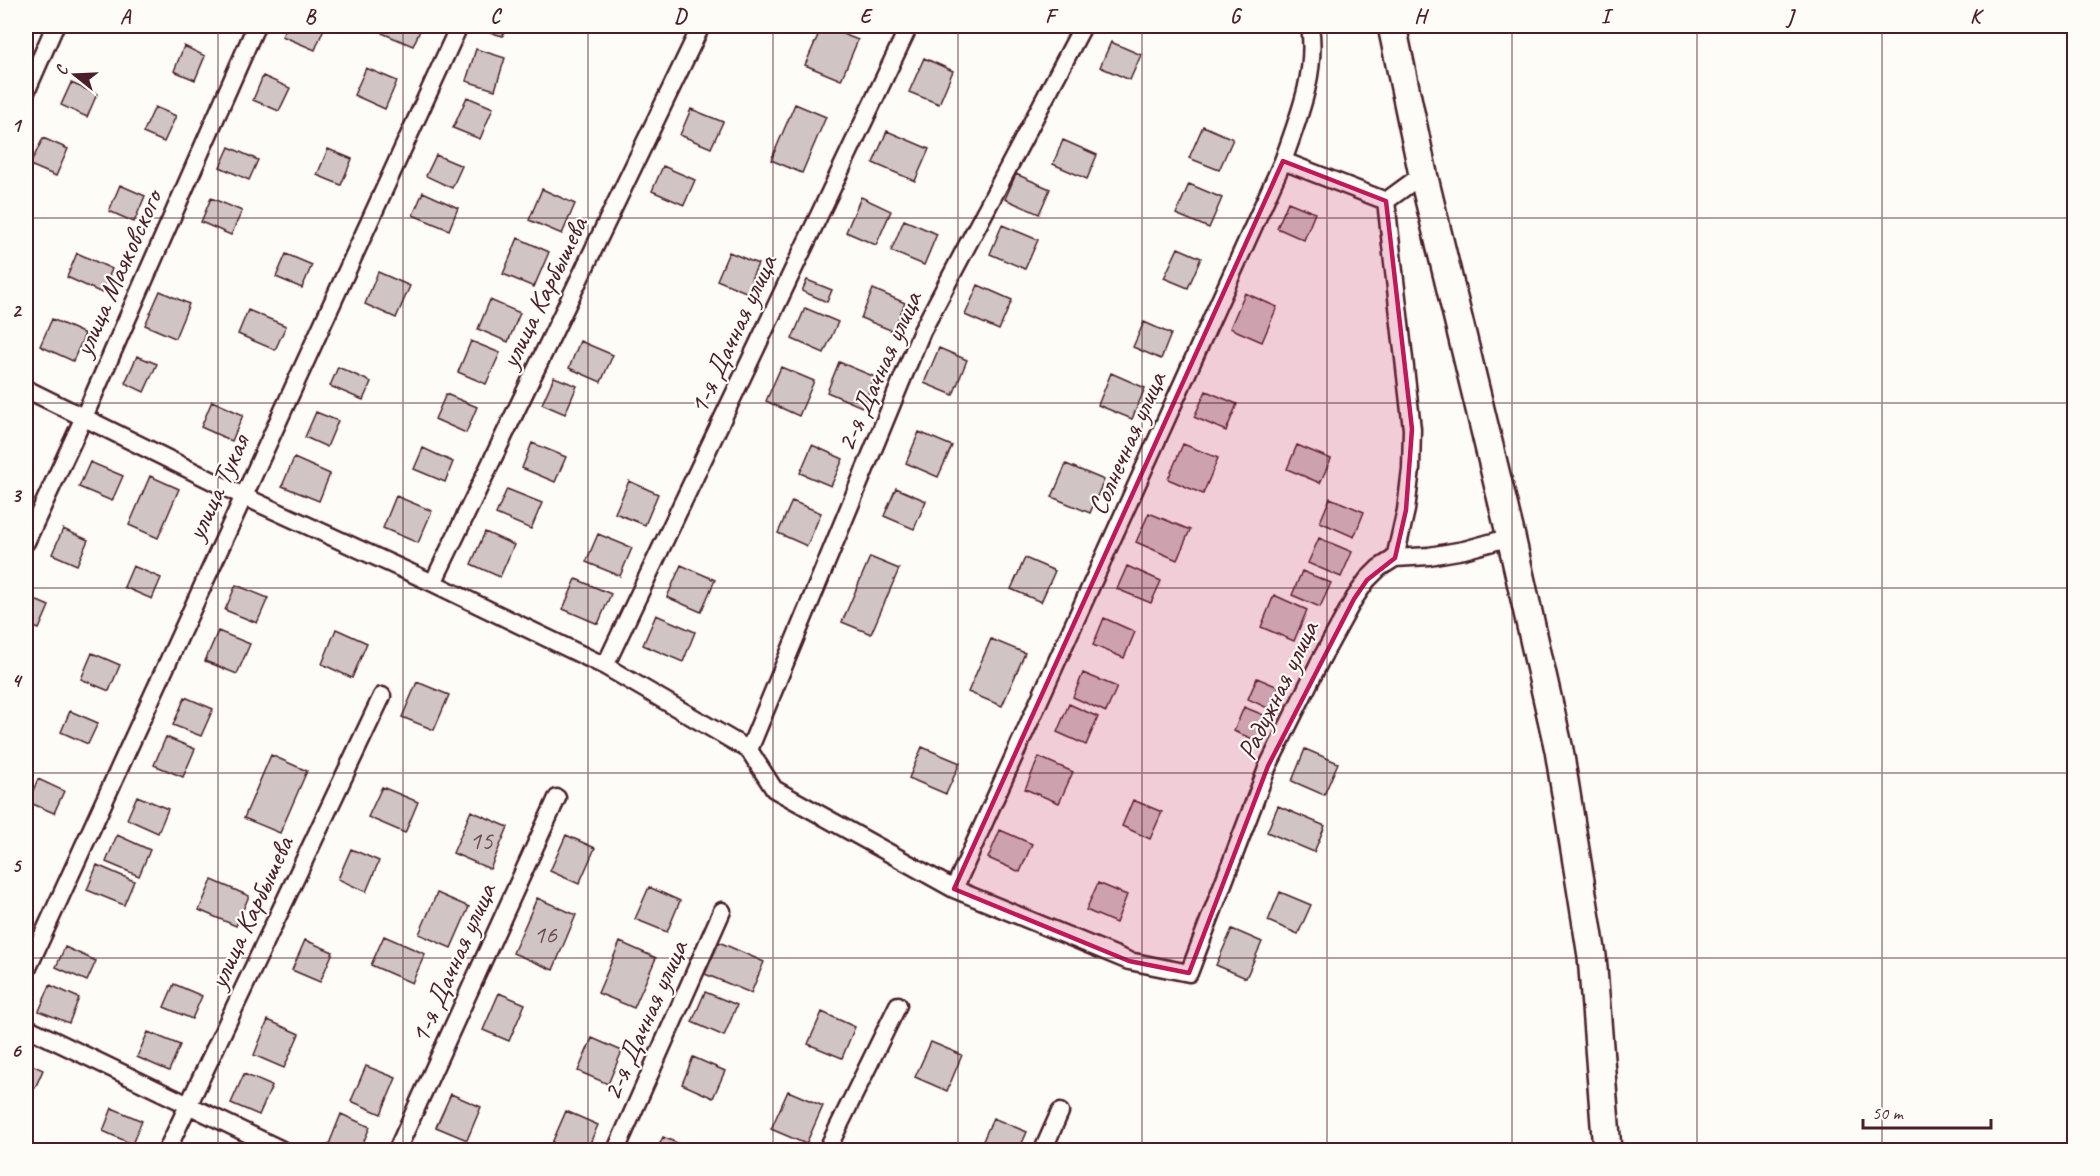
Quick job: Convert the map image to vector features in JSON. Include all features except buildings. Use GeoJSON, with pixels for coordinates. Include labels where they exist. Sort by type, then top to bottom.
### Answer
{"type":"FeatureCollection","features":[{"type":"Feature","properties":{"kind":"main road"},"geometry":{"type":"LineString","coordinates":[[1392,26],[1423,174],[1511,537],[1559,750],[1592,956],[1607,1150]]}},
{"type":"Feature","properties":{"kind":"street"},"geometry":{"type":"LineString","coordinates":[[26,92],[55,26]]}},
{"type":"Feature","properties":{"kind":"street","name":"улица Маяковского"},"geometry":{"type":"LineString","coordinates":[[26,542],[84,417],[256,26]]}},
{"type":"Feature","properties":{"kind":"street","name":"улица Тукая"},"geometry":{"type":"LineString","coordinates":[[26,972],[459,26]]}},
{"type":"Feature","properties":{"kind":"street","name":"улица Карбышева"},"geometry":{"type":"LineString","coordinates":[[433,583],[701,26]]}},
{"type":"Feature","properties":{"kind":"street","name":"1-я Дачная улица"},"geometry":{"type":"LineString","coordinates":[[605,666],[909,26]]}},
{"type":"Feature","properties":{"kind":"street","name":"2-я Дачная улица"},"geometry":{"type":"LineString","coordinates":[[748,750],[922,332],[1083,26]]}},
{"type":"Feature","properties":{"kind":"street","name":"Солнечная улица"},"geometry":{"type":"LineString","coordinates":[[954,889],[1283,160],[1307,92],[1312,55],[1310,26]]}},
{"type":"Feature","properties":{"kind":"street"},"geometry":{"type":"LineString","coordinates":[[1283,160],[1386,201]]}},
{"type":"Feature","properties":{"kind":"street"},"geometry":{"type":"LineString","coordinates":[[1386,201],[1423,174]]}},
{"type":"Feature","properties":{"kind":"street"},"geometry":{"type":"LineString","coordinates":[[1386,201],[1412,429],[1411,469],[1406,510],[1395,558],[1429,556],[1464,550],[1511,537]]}},
{"type":"Feature","properties":{"kind":"street"},"geometry":{"type":"LineString","coordinates":[[26,389],[243,496],[433,583],[605,666],[748,750],[774,789],[954,889]]}},
{"type":"Feature","properties":{"kind":"street","name":"Радужная улица"},"geometry":{"type":"LineString","coordinates":[[954,889],[1129,960],[1189,973],[1268,766],[1320,661],[1367,580],[1395,558]]}},
{"type":"Feature","properties":{"kind":"street","name":"улица Карбышева"},"geometry":{"type":"LineString","coordinates":[[166,1150],[382,696]]}},
{"type":"Feature","properties":{"kind":"street","name":"1-я Дачная улица"},"geometry":{"type":"LineString","coordinates":[[397,1150],[557,798]]}},
{"type":"Feature","properties":{"kind":"street","name":"2-я Дачная улица"},"geometry":{"type":"LineString","coordinates":[[616,1150],[722,911]]}},
{"type":"Feature","properties":{"kind":"street"},"geometry":{"type":"LineString","coordinates":[[827,1150],[898,1005]]}},
{"type":"Feature","properties":{"kind":"street"},"geometry":{"type":"LineString","coordinates":[[26,1027],[282,1150]]}},
{"type":"Feature","properties":{"kind":"street"},"geometry":{"type":"LineString","coordinates":[[1043,1150],[1060,1112]]}},
{"type":"Feature","properties":{"kind":"highlighted area"},"geometry":{"type":"Polygon","coordinates":[[[1283,161],[1386,201],[1412,429],[1406,510],[1395,558],[1367,580],[1354,599],[1268,766],[1189,973],[1129,961],[954,889],[1283,161]]]}}]}
